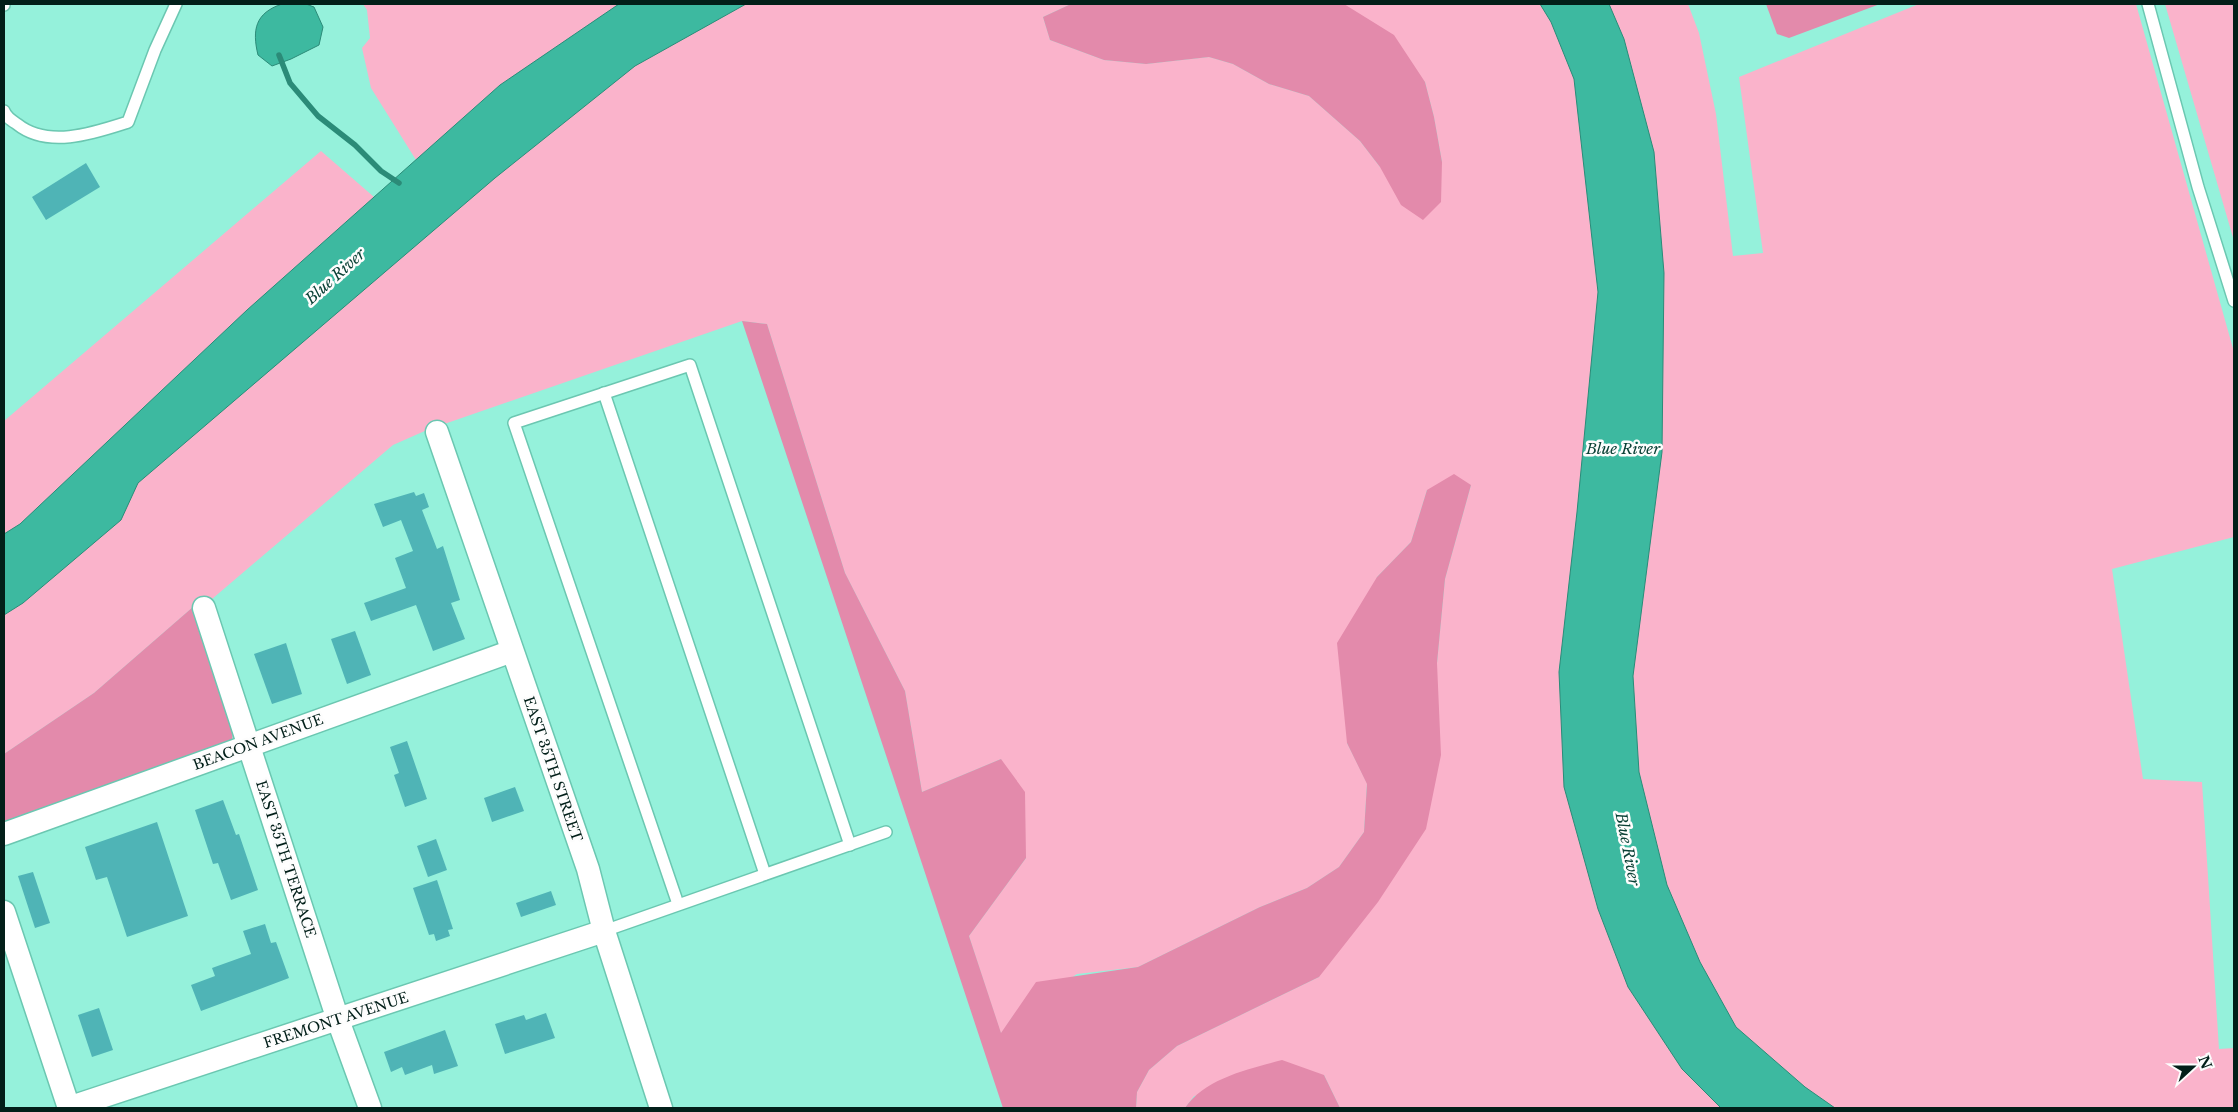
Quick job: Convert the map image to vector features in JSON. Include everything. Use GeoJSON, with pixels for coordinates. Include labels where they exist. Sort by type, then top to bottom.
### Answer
{"type":"FeatureCollection","features":[{"type":"Feature","properties":{"kind":"street","name":"EAST 35TH STREET"},"geometry":{"type":"LineString","coordinates":[[437,432],[588,869],[604,931],[661,1108]]}},
{"type":"Feature","properties":{"kind":"street","name":"EAST 35TH TERRACE"},"geometry":{"type":"LineString","coordinates":[[204,608],[338,1020],[370,1108]]}},
{"type":"Feature","properties":{"kind":"street","name":"BEACON AVENUE"},"geometry":{"type":"LineString","coordinates":[[4,834],[512,651]]}},
{"type":"Feature","properties":{"kind":"street"},"geometry":{"type":"LineString","coordinates":[[4,912],[68,1108]]}},
{"type":"Feature","properties":{"kind":"street","name":"FREMONT AVENUE"},"geometry":{"type":"LineString","coordinates":[[68,1108],[604,931]]}},
{"type":"Feature","properties":{"kind":"lane"},"geometry":{"type":"LineString","coordinates":[[4,111],[6,116],[26,132],[52,136],[73,137],[128,122],[155,50],[176,4]]}},
{"type":"Feature","properties":{"kind":"lane"},"geometry":{"type":"LineString","coordinates":[[2148,4],[2198,187],[2234,301]]}},
{"type":"Feature","properties":{"kind":"lane"},"geometry":{"type":"LineString","coordinates":[[678,904],[514,423],[690,365],[850,844]]}},
{"type":"Feature","properties":{"kind":"lane"},"geometry":{"type":"LineString","coordinates":[[604,393],[765,874]]}},
{"type":"Feature","properties":{"kind":"lane"},"geometry":{"type":"LineString","coordinates":[[604,931],[886,832]]}},
{"type":"Feature","properties":{"kind":"shaded area"},"geometry":{"type":"Polygon","coordinates":[[[363,4],[619,4],[500,85],[416,160],[371,88],[362,48],[370,38],[367,10],[363,4]]]}},
{"type":"Feature","properties":{"kind":"shaded area"},"geometry":{"type":"Polygon","coordinates":[[[746,4],[1071,4],[1043,17],[1050,40],[1104,60],[1146,64],[1209,57],[1233,64],[1269,84],[1309,96],[1360,141],[1380,167],[1442,162],[1434,117],[1425,82],[1344,4],[1540,4],[1551,22],[1574,79],[1598,292],[1577,512],[1559,672],[1682,1069],[1721,1108],[1340,1108],[1324,1075],[1194,1096],[1185,1108],[1136,1108],[1137,1092],[1149,1070],[1177,1046],[1319,977],[1437,663],[1445,579],[1471,485],[1427,490],[1411,542],[1377,577],[1347,743],[1367,783],[1364,832],[1339,867],[1307,888],[1260,907],[1138,967],[1077,974],[1013,1016],[1001,1034],[969,936],[1026,858],[1001,759],[922,792],[905,691],[845,573],[767,324],[742,321],[427,430],[393,445],[212,599],[193,607],[94,693],[4,754],[4,615],[23,603],[121,520],[138,483],[495,178],[635,66],[746,4]]]}},
{"type":"Feature","properties":{"kind":"shaded area"},"geometry":{"type":"Polygon","coordinates":[[[1071,4],[1344,4],[1394,35],[1425,82],[1434,117],[1442,162],[1441,202],[1423,220],[1401,205],[1380,167],[1360,141],[1309,96],[1269,84],[1233,64],[1209,57],[1146,64],[1104,60],[1050,40],[1043,17],[1071,4]]]}},
{"type":"Feature","properties":{"kind":"shaded area"},"geometry":{"type":"Polygon","coordinates":[[[1609,4],[1688,4],[1699,33],[1716,114],[1733,256],[1763,253],[1739,77],[1919,4],[2136,4],[2234,352],[2234,537],[2112,569],[2143,779],[2202,782],[2219,1049],[2234,1048],[2234,1108],[1835,1108],[1805,1087],[1736,1027],[1700,962],[1667,885],[1639,772],[1633,676],[1662,452],[1654,152],[1624,39],[1609,4]]]}},
{"type":"Feature","properties":{"kind":"shaded area"},"geometry":{"type":"Polygon","coordinates":[[[1766,4],[1880,4],[1789,38],[1777,34],[1766,4]]]}},
{"type":"Feature","properties":{"kind":"shaded area"},"geometry":{"type":"Polygon","coordinates":[[[2165,4],[2234,4],[2234,241],[2165,4]]]}},
{"type":"Feature","properties":{"kind":"shaded area"},"geometry":{"type":"Polygon","coordinates":[[[321,151],[374,197],[247,310],[20,524],[4,534],[4,421],[321,151]]]}},
{"type":"Feature","properties":{"kind":"shaded area"},"geometry":{"type":"Polygon","coordinates":[[[742,321],[767,324],[845,573],[905,691],[922,792],[1001,759],[1025,792],[1026,858],[969,936],[1001,1033],[1036,982],[1138,967],[1260,907],[1307,888],[1339,867],[1364,832],[1367,784],[1347,743],[1337,643],[1377,577],[1411,542],[1427,490],[1454,474],[1471,485],[1445,579],[1437,663],[1441,755],[1426,829],[1378,902],[1319,977],[1177,1046],[1149,1070],[1137,1092],[1136,1108],[1003,1108],[742,321]]]}},
{"type":"Feature","properties":{"kind":"shaded area"},"geometry":{"type":"Polygon","coordinates":[[[193,607],[233,729],[232,742],[4,822],[4,754],[94,693],[193,607]]]}},
{"type":"Feature","properties":{"kind":"shaded area"},"geometry":{"type":"Polygon","coordinates":[[[1282,1060],[1324,1075],[1340,1108],[1185,1108],[1204,1089],[1216,1082],[1242,1071],[1282,1060]]]}},
{"type":"Feature","properties":{"kind":"water"},"geometry":{"type":"Polygon","coordinates":[[[282,4],[306,4],[314,7],[323,27],[319,45],[272,66],[258,55],[255,38],[256,30],[258,23],[266,12],[282,4]]]}},
{"type":"Feature","properties":{"kind":"water","name":"Blue River"},"geometry":{"type":"Polygon","coordinates":[[[619,4],[746,4],[635,66],[495,178],[138,483],[121,520],[23,603],[4,615],[4,534],[20,524],[247,310],[500,85],[619,4]]]}},
{"type":"Feature","properties":{"kind":"water","name":"Blue River"},"geometry":{"type":"Polygon","coordinates":[[[1540,4],[1609,4],[1624,39],[1654,152],[1664,273],[1662,452],[1633,676],[1639,772],[1667,885],[1700,962],[1736,1027],[1805,1087],[1835,1108],[1721,1108],[1682,1069],[1628,987],[1598,909],[1564,787],[1559,672],[1577,512],[1598,292],[1574,79],[1551,22],[1540,4]]]}},
{"type":"Feature","properties":{"kind":"building"},"geometry":{"type":"Polygon","coordinates":[[[86,163],[100,187],[46,220],[32,197],[86,163]]]}},
{"type":"Feature","properties":{"kind":"building"},"geometry":{"type":"Polygon","coordinates":[[[414,492],[416,496],[424,493],[429,507],[422,510],[437,549],[443,546],[460,600],[451,603],[465,639],[433,651],[416,605],[371,621],[364,603],[406,588],[395,558],[413,551],[401,520],[383,527],[374,504],[414,492]]]}},
{"type":"Feature","properties":{"kind":"building"},"geometry":{"type":"Polygon","coordinates":[[[355,631],[371,675],[347,684],[331,639],[355,631]]]}},
{"type":"Feature","properties":{"kind":"building"},"geometry":{"type":"Polygon","coordinates":[[[286,643],[302,694],[272,704],[254,654],[286,643]]]}},
{"type":"Feature","properties":{"kind":"building"},"geometry":{"type":"Polygon","coordinates":[[[407,741],[427,799],[405,807],[394,775],[399,773],[390,747],[407,741]]]}},
{"type":"Feature","properties":{"kind":"building"},"geometry":{"type":"Polygon","coordinates":[[[515,787],[524,811],[492,822],[484,798],[515,787]]]}},
{"type":"Feature","properties":{"kind":"building"},"geometry":{"type":"Polygon","coordinates":[[[223,800],[236,835],[239,834],[258,890],[231,900],[218,863],[213,864],[195,810],[223,800]]]}},
{"type":"Feature","properties":{"kind":"building"},"geometry":{"type":"Polygon","coordinates":[[[157,822],[188,916],[127,937],[107,877],[96,880],[85,847],[157,822]]]}},
{"type":"Feature","properties":{"kind":"building"},"geometry":{"type":"Polygon","coordinates":[[[436,839],[447,870],[428,877],[417,846],[436,839]]]}},
{"type":"Feature","properties":{"kind":"building"},"geometry":{"type":"Polygon","coordinates":[[[33,872],[50,923],[35,928],[18,876],[33,872]]]}},
{"type":"Feature","properties":{"kind":"building"},"geometry":{"type":"Polygon","coordinates":[[[437,880],[453,929],[448,930],[450,936],[436,941],[434,934],[429,935],[413,888],[437,880]]]}},
{"type":"Feature","properties":{"kind":"building"},"geometry":{"type":"Polygon","coordinates":[[[551,891],[556,905],[521,917],[516,903],[551,891]]]}},
{"type":"Feature","properties":{"kind":"building"},"geometry":{"type":"Polygon","coordinates":[[[265,924],[271,943],[276,942],[289,978],[201,1011],[191,985],[215,976],[212,968],[251,954],[243,931],[265,924]]]}},
{"type":"Feature","properties":{"kind":"building"},"geometry":{"type":"Polygon","coordinates":[[[99,1008],[113,1050],[92,1057],[78,1015],[99,1008]]]}},
{"type":"Feature","properties":{"kind":"building"},"geometry":{"type":"Polygon","coordinates":[[[546,1013],[555,1038],[505,1054],[495,1024],[524,1015],[526,1020],[546,1013]]]}},
{"type":"Feature","properties":{"kind":"building"},"geometry":{"type":"Polygon","coordinates":[[[445,1030],[458,1066],[434,1074],[432,1065],[405,1075],[402,1067],[391,1072],[384,1052],[445,1030]]]}},
{"type":"Feature","properties":{"kind":"waterway"},"geometry":{"type":"LineString","coordinates":[[279,55],[290,83],[318,116],[355,145],[381,171],[399,183]]}}]}
